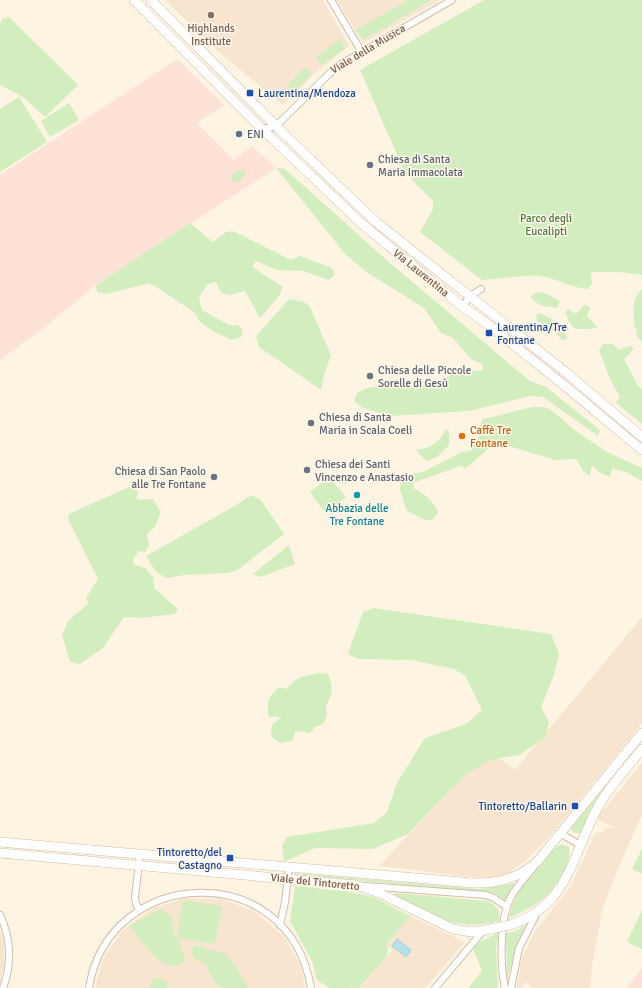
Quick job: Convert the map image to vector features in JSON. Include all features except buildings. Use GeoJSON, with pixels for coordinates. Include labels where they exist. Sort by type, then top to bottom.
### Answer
{"type":"FeatureCollection","features":[{"type":"Feature","properties":{"kind":"main road","name":"Via Laurentina"},"geometry":{"type":"LineString","coordinates":[[134,0],[261,128],[362,224],[463,307],[490,326],[560,382],[642,450]]}},
{"type":"Feature","properties":{"kind":"main road","name":"Via Laurentina"},"geometry":{"type":"LineString","coordinates":[[151,0],[276,126],[376,222],[568,374],[642,437]]}},
{"type":"Feature","properties":{"kind":"main road","name":"Viale del Tintoretto"},"geometry":{"type":"LineString","coordinates":[[0,842],[482,883],[518,875],[532,866],[642,733]]}},
{"type":"Feature","properties":{"kind":"main road","name":"Viale del Tintoretto"},"geometry":{"type":"LineString","coordinates":[[0,853],[354,885],[377,892],[453,929],[470,932],[487,930],[510,925],[539,910],[552,898],[565,880],[594,814],[605,795],[642,749]]}},
{"type":"Feature","properties":{"kind":"street"},"geometry":{"type":"LineString","coordinates":[[332,0],[361,52]]}},
{"type":"Feature","properties":{"kind":"street","name":"Viale della Musica"},"geometry":{"type":"LineString","coordinates":[[276,126],[336,67],[452,0]]}},
{"type":"Feature","properties":{"kind":"street"},"geometry":{"type":"LineString","coordinates":[[215,81],[223,73]]}},
{"type":"Feature","properties":{"kind":"street"},"geometry":{"type":"LineString","coordinates":[[261,128],[276,126]]}},
{"type":"Feature","properties":{"kind":"street"},"geometry":{"type":"LineString","coordinates":[[463,307],[469,297],[481,288]]}},
{"type":"Feature","properties":{"kind":"street","name":"Viale del Tintoretto"},"geometry":{"type":"LineString","coordinates":[[634,742],[642,749]]}},
{"type":"Feature","properties":{"kind":"street"},"geometry":{"type":"LineString","coordinates":[[560,834],[580,845]]}},
{"type":"Feature","properties":{"kind":"street"},"geometry":{"type":"LineString","coordinates":[[505,988],[502,970],[502,946],[507,907],[515,891],[548,848]]}},
{"type":"Feature","properties":{"kind":"street"},"geometry":{"type":"LineString","coordinates":[[140,854],[135,897],[136,904],[140,910]]}},
{"type":"Feature","properties":{"kind":"street"},"geometry":{"type":"LineString","coordinates":[[280,925],[289,867]]}},
{"type":"Feature","properties":{"kind":"street"},"geometry":{"type":"LineString","coordinates":[[354,885],[486,895],[494,898],[507,907]]}},
{"type":"Feature","properties":{"kind":"street"},"geometry":{"type":"LineString","coordinates":[[89,988],[96,964],[110,939],[124,923],[140,910],[160,901],[180,895],[214,892],[233,896],[250,903],[268,914],[280,925],[293,940],[301,954],[311,988]]}},
{"type":"Feature","properties":{"kind":"street"},"geometry":{"type":"LineString","coordinates":[[510,988],[519,948],[539,910]]}},
{"type":"Feature","properties":{"kind":"street"},"geometry":{"type":"LineString","coordinates":[[0,915],[6,932],[9,953],[8,970],[3,988]]}},
{"type":"Feature","properties":{"kind":"street"},"geometry":{"type":"LineString","coordinates":[[435,988],[487,930]]}},
{"type":"Feature","properties":{"kind":"street"},"geometry":{"type":"LineString","coordinates":[[439,988],[442,979]]}},
{"type":"Feature","properties":{"kind":"shaded area"},"geometry":{"type":"Polygon","coordinates":[[[165,0],[323,0],[349,46],[317,71],[283,105],[219,52],[165,0]]]}},
{"type":"Feature","properties":{"kind":"shaded area"},"geometry":{"type":"Polygon","coordinates":[[[337,0],[440,0],[363,43],[337,0]]]}},
{"type":"Feature","properties":{"kind":"shaded area"},"geometry":{"type":"Polygon","coordinates":[[[177,59],[224,105],[197,123],[233,160],[252,146],[276,168],[96,285],[49,324],[0,360],[0,175],[177,59]]]}},
{"type":"Feature","properties":{"kind":"shaded area"},"geometry":{"type":"Polygon","coordinates":[[[642,617],[642,723],[552,834],[524,862],[508,873],[488,879],[379,866],[463,777],[489,760],[499,758],[515,770],[642,617]]]}},
{"type":"Feature","properties":{"kind":"shaded area"},"geometry":{"type":"Polygon","coordinates":[[[642,763],[642,814],[611,885],[602,911],[592,966],[590,988],[533,988],[526,982],[521,988],[518,988],[517,985],[522,958],[534,933],[571,886],[595,833],[603,832],[607,827],[611,829],[612,827],[597,818],[642,763]]]}},
{"type":"Feature","properties":{"kind":"shaded area"},"geometry":{"type":"Polygon","coordinates":[[[186,898],[222,899],[256,912],[283,936],[301,966],[305,988],[95,988],[102,961],[122,931],[151,909],[186,898]]]}},
{"type":"Feature","properties":{"kind":"shaded area"},"geometry":{"type":"Polygon","coordinates":[[[410,916],[465,942],[425,988],[360,988],[392,950],[386,945],[410,916]]]}},
{"type":"Feature","properties":{"kind":"shaded area"},"geometry":{"type":"Polygon","coordinates":[[[0,931],[4,942],[4,966],[0,984],[0,931]]]}},
{"type":"Feature","properties":{"kind":"shaded area"},"geometry":{"type":"Polygon","coordinates":[[[642,968],[642,988],[627,988],[642,968]]]}},
{"type":"Feature","properties":{"kind":"green space"},"geometry":{"type":"Polygon","coordinates":[[[408,0],[432,0],[363,40],[356,30],[408,0]]]}},
{"type":"Feature","properties":{"kind":"green space","name":"Parco degli Eucalipti"},"geometry":{"type":"Polygon","coordinates":[[[484,0],[642,0],[642,275],[617,272],[591,272],[592,284],[588,289],[575,287],[550,278],[538,276],[482,280],[420,232],[433,209],[433,201],[405,173],[360,70],[484,0]]]}},
{"type":"Feature","properties":{"kind":"green space"},"geometry":{"type":"Polygon","coordinates":[[[9,17],[78,85],[45,117],[23,97],[0,85],[0,24],[2,19],[9,17]]]}},
{"type":"Feature","properties":{"kind":"green space"},"geometry":{"type":"Polygon","coordinates":[[[340,39],[345,48],[322,65],[315,58],[340,39]]]}},
{"type":"Feature","properties":{"kind":"green space"},"geometry":{"type":"Polygon","coordinates":[[[305,67],[313,74],[294,92],[287,86],[305,67]]]}},
{"type":"Feature","properties":{"kind":"green space"},"geometry":{"type":"Polygon","coordinates":[[[19,97],[47,142],[0,172],[0,109],[19,97]]]}},
{"type":"Feature","properties":{"kind":"green space"},"geometry":{"type":"Polygon","coordinates":[[[69,103],[79,120],[50,137],[41,121],[69,103]]]}},
{"type":"Feature","properties":{"kind":"green space"},"geometry":{"type":"Polygon","coordinates":[[[276,168],[285,169],[390,263],[530,381],[546,387],[600,430],[598,436],[543,397],[530,396],[469,411],[390,416],[363,408],[354,401],[357,393],[367,388],[407,383],[415,390],[457,373],[483,370],[482,364],[471,359],[453,338],[441,333],[424,308],[368,273],[346,255],[276,168]]]}},
{"type":"Feature","properties":{"kind":"green space"},"geometry":{"type":"Polygon","coordinates":[[[243,169],[246,174],[239,182],[233,182],[231,175],[243,169]]]}},
{"type":"Feature","properties":{"kind":"green space"},"geometry":{"type":"Polygon","coordinates":[[[190,223],[213,242],[226,232],[233,231],[291,260],[300,256],[332,268],[335,275],[329,280],[303,271],[277,270],[256,261],[252,267],[283,287],[279,296],[260,318],[245,291],[230,295],[221,293],[216,282],[208,284],[199,297],[202,310],[229,325],[238,325],[243,330],[241,337],[232,340],[213,331],[200,322],[194,312],[150,283],[106,294],[97,292],[96,285],[190,223]]]}},
{"type":"Feature","properties":{"kind":"green space"},"geometry":{"type":"Polygon","coordinates":[[[642,289],[642,342],[636,335],[637,330],[635,328],[633,313],[634,302],[638,293],[642,289]]]}},
{"type":"Feature","properties":{"kind":"green space"},"geometry":{"type":"Polygon","coordinates":[[[538,292],[547,294],[560,301],[557,308],[543,306],[535,302],[531,298],[533,294],[538,292]]]}},
{"type":"Feature","properties":{"kind":"green space"},"geometry":{"type":"Polygon","coordinates":[[[289,299],[304,302],[310,307],[331,355],[324,375],[321,390],[259,347],[256,336],[289,299]]]}},
{"type":"Feature","properties":{"kind":"green space"},"geometry":{"type":"Polygon","coordinates":[[[584,305],[587,305],[590,308],[587,316],[598,327],[590,329],[575,329],[569,322],[565,312],[568,309],[576,314],[584,305]]]}},
{"type":"Feature","properties":{"kind":"green space"},"geometry":{"type":"Polygon","coordinates":[[[540,313],[561,326],[567,339],[562,340],[552,329],[537,321],[536,315],[540,313]]]}},
{"type":"Feature","properties":{"kind":"green space"},"geometry":{"type":"Polygon","coordinates":[[[603,344],[613,344],[619,350],[631,346],[634,349],[624,359],[638,386],[642,389],[642,424],[616,403],[620,397],[610,379],[599,350],[603,344]]]}},
{"type":"Feature","properties":{"kind":"green space"},"geometry":{"type":"Polygon","coordinates":[[[532,407],[543,407],[550,409],[576,431],[607,452],[642,468],[642,481],[628,473],[612,468],[610,477],[599,472],[592,465],[590,476],[583,471],[576,459],[555,460],[496,442],[466,468],[460,466],[413,483],[414,489],[429,498],[437,509],[438,513],[432,520],[425,520],[407,511],[400,490],[401,476],[423,472],[462,452],[470,451],[478,443],[478,430],[483,419],[532,407]]]}},
{"type":"Feature","properties":{"kind":"green space"},"geometry":{"type":"Polygon","coordinates":[[[446,429],[449,431],[449,445],[437,457],[426,461],[416,450],[426,448],[434,444],[438,441],[446,429]]]}},
{"type":"Feature","properties":{"kind":"green space"},"geometry":{"type":"Polygon","coordinates":[[[329,477],[346,497],[325,513],[310,492],[329,477]]]}},
{"type":"Feature","properties":{"kind":"green space"},"geometry":{"type":"Polygon","coordinates":[[[129,487],[137,490],[138,494],[136,498],[140,500],[153,499],[161,512],[155,527],[147,534],[149,546],[145,552],[139,551],[134,558],[133,564],[145,568],[153,577],[154,588],[178,609],[175,614],[142,618],[124,617],[103,648],[80,664],[70,662],[62,635],[68,621],[89,603],[86,598],[98,579],[68,519],[69,514],[129,487]]]}},
{"type":"Feature","properties":{"kind":"green space"},"geometry":{"type":"Polygon","coordinates":[[[251,495],[261,500],[284,534],[239,569],[228,573],[184,575],[167,578],[156,572],[146,556],[233,507],[251,495]]]}},
{"type":"Feature","properties":{"kind":"green space"},"geometry":{"type":"Polygon","coordinates":[[[289,545],[295,564],[260,577],[253,574],[289,545]]]}},
{"type":"Feature","properties":{"kind":"green space"},"geometry":{"type":"Polygon","coordinates":[[[374,608],[551,634],[559,654],[554,675],[541,707],[549,722],[545,738],[519,755],[489,760],[463,777],[408,834],[373,849],[315,848],[284,862],[282,846],[287,837],[374,823],[387,812],[397,783],[425,738],[466,724],[482,710],[466,677],[454,669],[411,660],[358,659],[348,654],[363,612],[374,608]]]}},
{"type":"Feature","properties":{"kind":"green space"},"geometry":{"type":"Polygon","coordinates":[[[320,673],[328,674],[331,682],[331,694],[326,705],[327,715],[323,724],[315,727],[310,733],[296,731],[292,741],[280,743],[271,736],[272,725],[281,717],[269,717],[268,703],[270,696],[280,687],[287,689],[301,677],[320,673]]]}},
{"type":"Feature","properties":{"kind":"green space"},"geometry":{"type":"Polygon","coordinates":[[[603,789],[604,790],[590,813],[581,833],[574,833],[571,828],[603,789]]]}},
{"type":"Feature","properties":{"kind":"green space"},"geometry":{"type":"Polygon","coordinates":[[[562,844],[569,847],[570,850],[565,870],[555,887],[542,900],[509,918],[519,892],[530,876],[551,852],[562,844]]]}},
{"type":"Feature","properties":{"kind":"green space"},"geometry":{"type":"Polygon","coordinates":[[[642,849],[642,874],[632,869],[642,849]]]}},
{"type":"Feature","properties":{"kind":"green space"},"geometry":{"type":"Polygon","coordinates":[[[295,873],[479,889],[515,883],[506,901],[494,893],[487,892],[295,875],[295,873]]]}},
{"type":"Feature","properties":{"kind":"green space"},"geometry":{"type":"Polygon","coordinates":[[[295,886],[352,892],[373,897],[410,916],[386,945],[388,947],[387,956],[359,988],[352,988],[352,986],[350,988],[329,988],[317,980],[312,961],[290,921],[295,886]]]}},
{"type":"Feature","properties":{"kind":"green space"},"geometry":{"type":"Polygon","coordinates":[[[396,893],[486,901],[493,904],[497,908],[499,921],[470,925],[443,920],[405,902],[393,894],[396,893]]]}},
{"type":"Feature","properties":{"kind":"green space"},"geometry":{"type":"Polygon","coordinates":[[[183,900],[222,906],[215,944],[178,938],[185,960],[178,966],[170,966],[156,958],[129,926],[161,909],[171,916],[174,935],[177,938],[183,900]]]}},
{"type":"Feature","properties":{"kind":"green space"},"geometry":{"type":"Polygon","coordinates":[[[642,910],[642,949],[627,942],[642,910]]]}},
{"type":"Feature","properties":{"kind":"green space"},"geometry":{"type":"Polygon","coordinates":[[[526,925],[516,946],[507,981],[506,933],[514,932],[526,925]]]}},
{"type":"Feature","properties":{"kind":"green space"},"geometry":{"type":"Polygon","coordinates":[[[499,932],[496,949],[498,988],[468,988],[482,971],[472,946],[499,932]]]}},
{"type":"Feature","properties":{"kind":"green space"},"geometry":{"type":"Polygon","coordinates":[[[194,945],[226,954],[238,970],[248,988],[224,988],[216,984],[205,964],[195,959],[191,952],[194,945]]]}},
{"type":"Feature","properties":{"kind":"green space"},"geometry":{"type":"Polygon","coordinates":[[[160,978],[167,983],[167,988],[150,988],[152,979],[160,978]]]}},
{"type":"Feature","properties":{"kind":"water"},"geometry":{"type":"Polygon","coordinates":[[[397,939],[411,950],[406,957],[392,946],[397,939]]]}},
{"type":"Feature","properties":{"kind":"place","name":"Highlands Institute"},"geometry":{"type":"Point","coordinates":[211,15]}},
{"type":"Feature","properties":{"kind":"place","name":"Laurentina/Mendoza"},"geometry":{"type":"Point","coordinates":[250,93]}},
{"type":"Feature","properties":{"kind":"place","name":"ENI"},"geometry":{"type":"Point","coordinates":[239,134]}},
{"type":"Feature","properties":{"kind":"place","name":"Chiesa di Santa Maria Immacolata"},"geometry":{"type":"Point","coordinates":[370,165]}},
{"type":"Feature","properties":{"kind":"place","name":"Laurentina/Tre Fontane"},"geometry":{"type":"Point","coordinates":[489,333]}},
{"type":"Feature","properties":{"kind":"place","name":"Chiesa delle Piccole Sorelle di Gesù"},"geometry":{"type":"Point","coordinates":[370,376]}},
{"type":"Feature","properties":{"kind":"place","name":"Chiesa di Santa Maria in Scala Coeli"},"geometry":{"type":"Point","coordinates":[311,423]}},
{"type":"Feature","properties":{"kind":"place","name":"Caffè Tre Fontane"},"geometry":{"type":"Point","coordinates":[462,436]}},
{"type":"Feature","properties":{"kind":"place","name":"Chiesa dei Santi Vincenzo e Anastasio"},"geometry":{"type":"Point","coordinates":[307,470]}},
{"type":"Feature","properties":{"kind":"place","name":"Chiesa di San Paolo alle Tre Fontane"},"geometry":{"type":"Point","coordinates":[214,477]}},
{"type":"Feature","properties":{"kind":"place","name":"Abbazia delle Tre Fontane"},"geometry":{"type":"Point","coordinates":[357,495]}},
{"type":"Feature","properties":{"kind":"place","name":"Tintoretto/Ballarin"},"geometry":{"type":"Point","coordinates":[575,806]}},
{"type":"Feature","properties":{"kind":"place","name":"Tintoretto/del Castagno"},"geometry":{"type":"Point","coordinates":[230,858]}}]}
